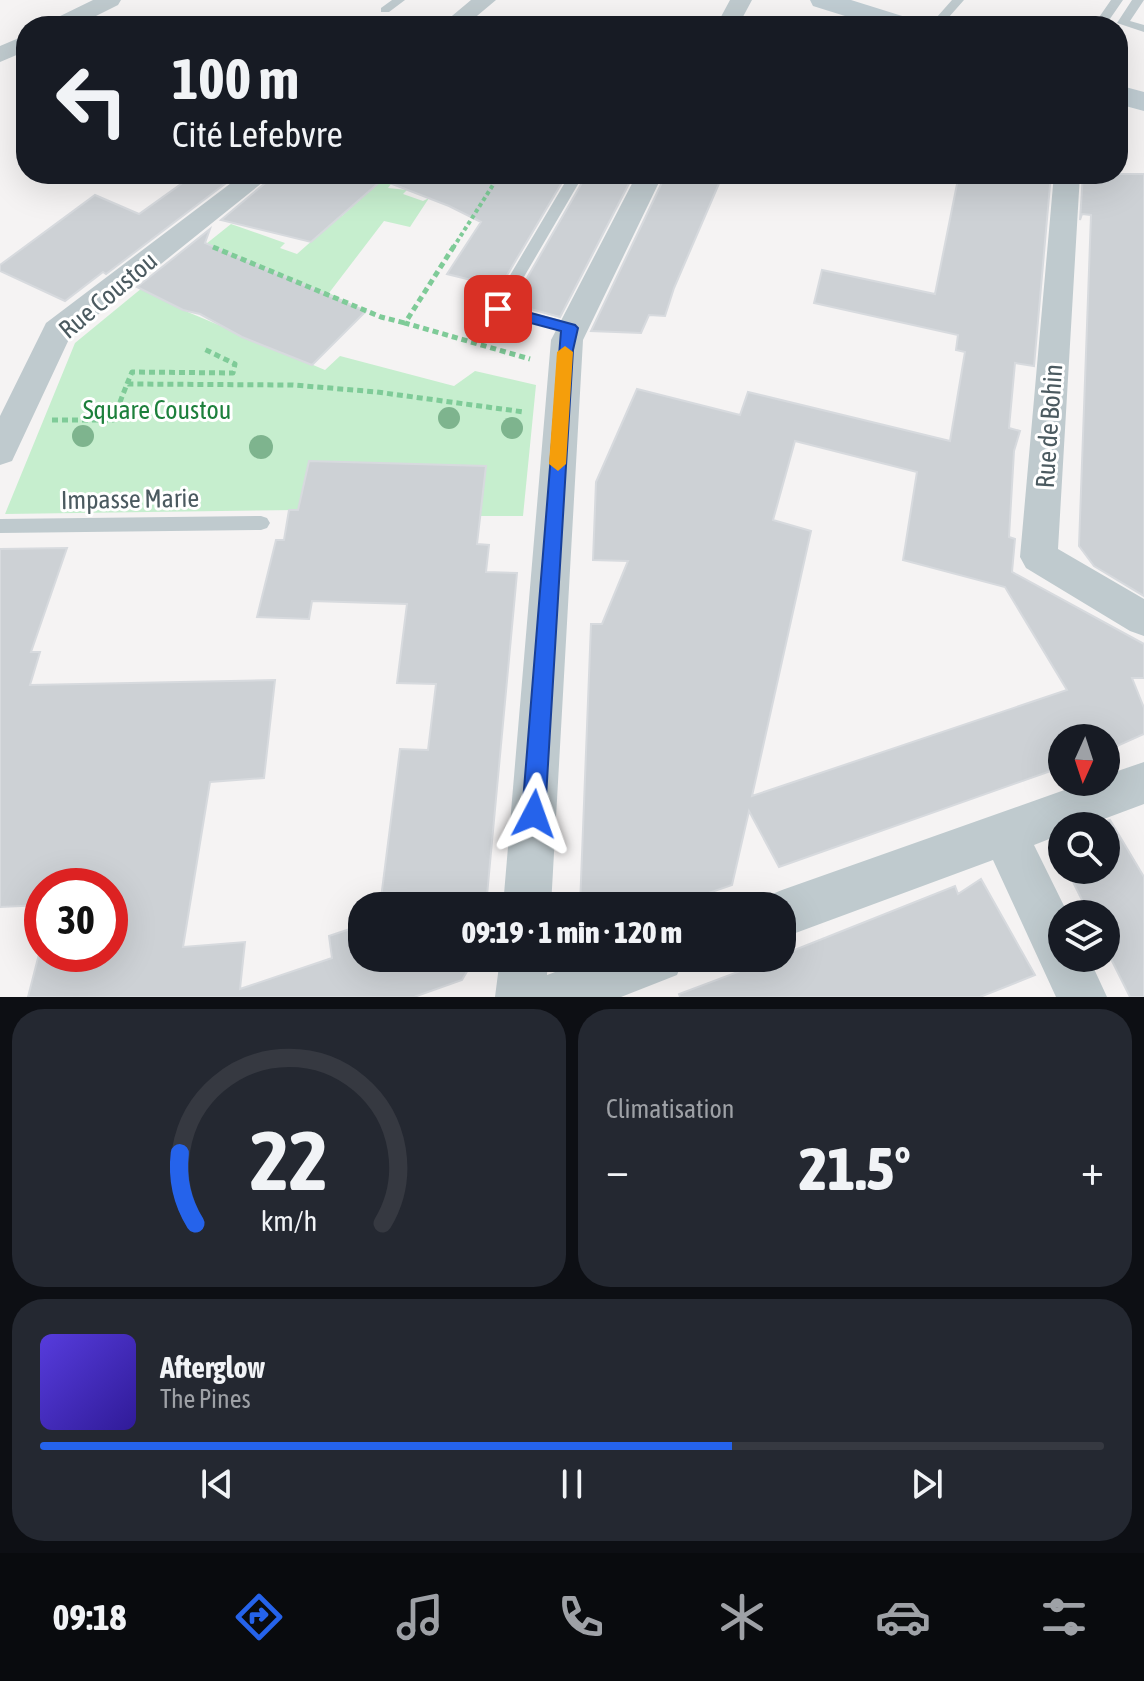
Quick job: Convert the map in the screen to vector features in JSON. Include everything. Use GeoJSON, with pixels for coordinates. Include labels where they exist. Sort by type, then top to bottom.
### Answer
{"type":"FeatureCollection","features":[{"type":"Feature","properties":{"kind":"main road"},"geometry":{"type":"LineString","coordinates":[[823,0],[873,16]]}},
{"type":"Feature","properties":{"kind":"street"},"geometry":{"type":"LineString","coordinates":[[78,16],[110,0]]}},
{"type":"Feature","properties":{"kind":"street"},"geometry":{"type":"LineString","coordinates":[[464,16],[485,0]]}},
{"type":"Feature","properties":{"kind":"street","name":"Rue Coustou"},"geometry":{"type":"LineString","coordinates":[[0,452],[57,331],[247,184]]}},
{"type":"Feature","properties":{"kind":"street"},"geometry":{"type":"LineString","coordinates":[[528,892],[561,414],[570,328],[645,184]]}},
{"type":"Feature","properties":{"kind":"street","name":"Rue de Bohin"},"geometry":{"type":"LineString","coordinates":[[1066,184],[1039,557],[1144,619]]}},
{"type":"Feature","properties":{"kind":"street"},"geometry":{"type":"LineString","coordinates":[[796,909],[1144,783]]}},
{"type":"Feature","properties":{"kind":"street"},"geometry":{"type":"LineString","coordinates":[[1004,833],[1048,925]]}},
{"type":"Feature","properties":{"kind":"street"},"geometry":{"type":"LineString","coordinates":[[520,997],[523,972]]}},
{"type":"Feature","properties":{"kind":"street"},"geometry":{"type":"LineString","coordinates":[[554,997],[622,972]]}},
{"type":"Feature","properties":{"kind":"street"},"geometry":{"type":"LineString","coordinates":[[1070,972],[1082,997]]}},
{"type":"Feature","properties":{"kind":"lane"},"geometry":{"type":"LineString","coordinates":[[385,10],[399,0]]}},
{"type":"Feature","properties":{"kind":"lane"},"geometry":{"type":"LineString","coordinates":[[944,16],[958,0]]}},
{"type":"Feature","properties":{"kind":"lane"},"geometry":{"type":"LineString","coordinates":[[570,328],[498,309],[571,184]]}},
{"type":"Feature","properties":{"kind":"lane","name":"Impasse Marie"},"geometry":{"type":"LineString","coordinates":[[0,526],[261,523]]}},
{"type":"Feature","properties":{"kind":"path"},"geometry":{"type":"LineString","coordinates":[[405,323],[494,184]]}},
{"type":"Feature","properties":{"kind":"path"},"geometry":{"type":"LineString","coordinates":[[206,244],[381,317],[532,359],[529,371]]}},
{"type":"Feature","properties":{"kind":"path"},"geometry":{"type":"LineString","coordinates":[[15,421],[113,420],[132,372],[233,373],[235,364],[204,349]]}},
{"type":"Feature","properties":{"kind":"path"},"geometry":{"type":"LineString","coordinates":[[127,384],[293,385],[561,414]]}},
{"type":"Feature","properties":{"kind":"green space"},"geometry":{"type":"Polygon","coordinates":[[[391,184],[388,188],[407,190],[403,194],[423,201],[429,198],[410,227],[384,221],[329,293],[349,303],[343,308],[287,278],[281,283],[206,244],[231,224],[285,243],[280,248],[297,254],[335,213],[342,216],[363,197],[362,191],[368,193],[376,186],[391,184]]]}},
{"type":"Feature","properties":{"kind":"green space","name":"Square Coustou"},"geometry":{"type":"Polygon","coordinates":[[[142,288],[183,310],[325,370],[340,356],[454,386],[475,371],[536,385],[523,516],[480,516],[485,466],[309,461],[298,510],[5,514],[75,343],[142,288]]]}},
{"type":"Feature","properties":{"kind":"building"},"geometry":{"type":"Polygon","coordinates":[[[1128,174],[1144,174],[1144,596],[1094,566],[1079,546],[1091,215],[1082,214],[1080,220],[1082,184],[1128,184],[1128,174]]]}},
{"type":"Feature","properties":{"kind":"building"},"geometry":{"type":"Polygon","coordinates":[[[181,184],[225,184],[106,274],[103,272],[65,301],[0,271],[0,265],[95,195],[139,214],[181,184]]]}},
{"type":"Feature","properties":{"kind":"building"},"geometry":{"type":"Polygon","coordinates":[[[264,184],[377,184],[311,242],[221,220],[264,184]]]}},
{"type":"Feature","properties":{"kind":"building"},"geometry":{"type":"Polygon","coordinates":[[[392,184],[561,184],[500,287],[447,274],[481,222],[392,184]]]}},
{"type":"Feature","properties":{"kind":"building"},"geometry":{"type":"Polygon","coordinates":[[[581,184],[629,184],[560,317],[512,304],[581,184]]]}},
{"type":"Feature","properties":{"kind":"building"},"geometry":{"type":"Polygon","coordinates":[[[661,184],[719,184],[665,316],[649,315],[641,333],[591,331],[661,184]]]}},
{"type":"Feature","properties":{"kind":"building"},"geometry":{"type":"Polygon","coordinates":[[[957,184],[1050,184],[1034,366],[1015,363],[1009,428],[1020,431],[1014,451],[1009,537],[1015,539],[1012,572],[1144,644],[1144,678],[1132,678],[1144,708],[1144,734],[1120,745],[1120,724],[1048,724],[1048,772],[779,867],[749,811],[732,885],[712,892],[581,892],[591,624],[602,624],[628,561],[593,560],[596,482],[637,389],[740,415],[748,392],[950,441],[965,352],[956,350],[958,335],[814,303],[822,270],[935,294],[957,184]],[[795,441],[773,520],[811,531],[752,796],[1067,690],[1005,587],[903,560],[917,472],[795,441]]]}},
{"type":"Feature","properties":{"kind":"building"},"geometry":{"type":"Polygon","coordinates":[[[210,229],[205,243],[366,311],[312,365],[242,337],[200,314],[183,310],[137,287],[210,229]]]}},
{"type":"Feature","properties":{"kind":"building"},"geometry":{"type":"Polygon","coordinates":[[[309,461],[486,466],[477,544],[489,545],[486,572],[517,573],[487,892],[382,892],[400,749],[428,750],[436,684],[397,683],[407,604],[312,601],[309,619],[257,617],[276,540],[284,540],[289,510],[298,510],[309,461]]]}},
{"type":"Feature","properties":{"kind":"building"},"geometry":{"type":"Polygon","coordinates":[[[67,548],[31,652],[40,652],[30,685],[275,680],[264,778],[210,782],[183,947],[245,942],[240,989],[332,958],[329,936],[348,930],[348,972],[467,972],[462,980],[414,997],[28,997],[34,972],[128,972],[128,868],[24,868],[24,906],[0,907],[0,549],[67,548]]]}},
{"type":"Feature","properties":{"kind":"building"},"geometry":{"type":"Polygon","coordinates":[[[1120,837],[1144,877],[1144,997],[1130,997],[1118,972],[1120,972],[1120,900],[1082,900],[1074,884],[1120,884],[1120,837]]]}},
{"type":"Feature","properties":{"kind":"building"},"geometry":{"type":"Polygon","coordinates":[[[981,879],[1035,975],[980,997],[680,997],[679,994],[738,972],[796,972],[796,949],[955,886],[958,894],[981,879]]]}},
{"type":"Feature","properties":{"kind":"slow traffic"},"geometry":{"type":"LineString","coordinates":[[558,464],[565,352]]}},
{"type":"Feature","properties":{"kind":"route"},"geometry":{"type":"LineString","coordinates":[[498,309],[570,328],[565,350],[534,814]]}}]}
